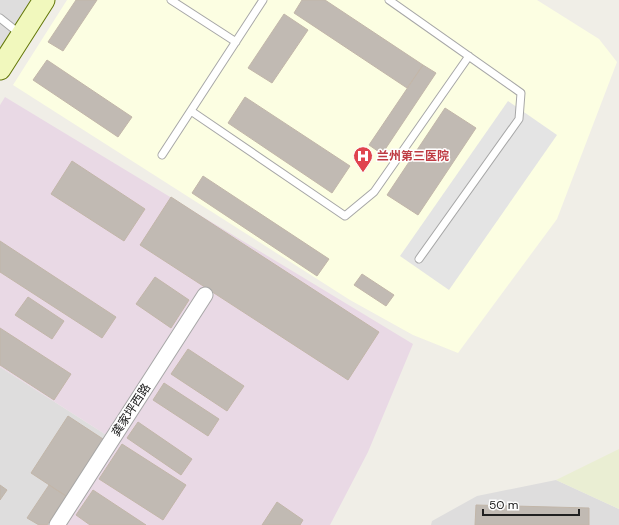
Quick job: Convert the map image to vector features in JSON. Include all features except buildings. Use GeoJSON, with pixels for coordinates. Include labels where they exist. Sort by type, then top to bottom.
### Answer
{"type":"FeatureCollection","features":[{"type":"Feature","properties":{"kind":"main road"},"geometry":{"type":"LineString","coordinates":[[0,69],[44,0]]}},
{"type":"Feature","properties":{"kind":"street","name":"龚家坪西路"},"geometry":{"type":"LineString","coordinates":[[57,525],[205,295]]}},
{"type":"Feature","properties":{"kind":"lane"},"geometry":{"type":"LineString","coordinates":[[171,0],[236,42]]}},
{"type":"Feature","properties":{"kind":"lane"},"geometry":{"type":"LineString","coordinates":[[162,155],[262,0]]}},
{"type":"Feature","properties":{"kind":"lane"},"geometry":{"type":"LineString","coordinates":[[389,0],[521,93],[519,119],[419,259]]}},
{"type":"Feature","properties":{"kind":"lane"},"geometry":{"type":"LineString","coordinates":[[0,18],[21,36]]}},
{"type":"Feature","properties":{"kind":"lane"},"geometry":{"type":"LineString","coordinates":[[191,111],[345,216],[374,192],[469,56]]}},
{"type":"Feature","properties":{"kind":"shaded area"},"geometry":{"type":"Polygon","coordinates":[[[0,0],[45,0],[0,62],[0,0]]]}},
{"type":"Feature","properties":{"kind":"shaded area","name":"兰州第三医院"},"geometry":{"type":"Polygon","coordinates":[[[67,0],[537,0],[599,39],[617,62],[557,219],[458,353],[413,335],[350,300],[13,85],[67,0]]]}},
{"type":"Feature","properties":{"kind":"shaded area"},"geometry":{"type":"Polygon","coordinates":[[[5,97],[413,344],[368,452],[330,525],[52,525],[111,438],[0,367],[0,105],[5,97]]]}},
{"type":"Feature","properties":{"kind":"shaded area"},"geometry":{"type":"Polygon","coordinates":[[[508,101],[557,135],[449,290],[400,256],[508,101]]]}},
{"type":"Feature","properties":{"kind":"shaded area"},"geometry":{"type":"Polygon","coordinates":[[[0,367],[111,438],[52,525],[0,525],[0,367]]]}},
{"type":"Feature","properties":{"kind":"shaded area"},"geometry":{"type":"Polygon","coordinates":[[[619,449],[619,509],[556,480],[619,449]]]}},
{"type":"Feature","properties":{"kind":"shaded area"},"geometry":{"type":"Polygon","coordinates":[[[556,480],[619,509],[619,525],[431,525],[432,521],[477,496],[556,480]]]}},
{"type":"Feature","properties":{"kind":"place","name":"兰州第三医院"},"geometry":{"type":"Point","coordinates":[363,173]}}]}
